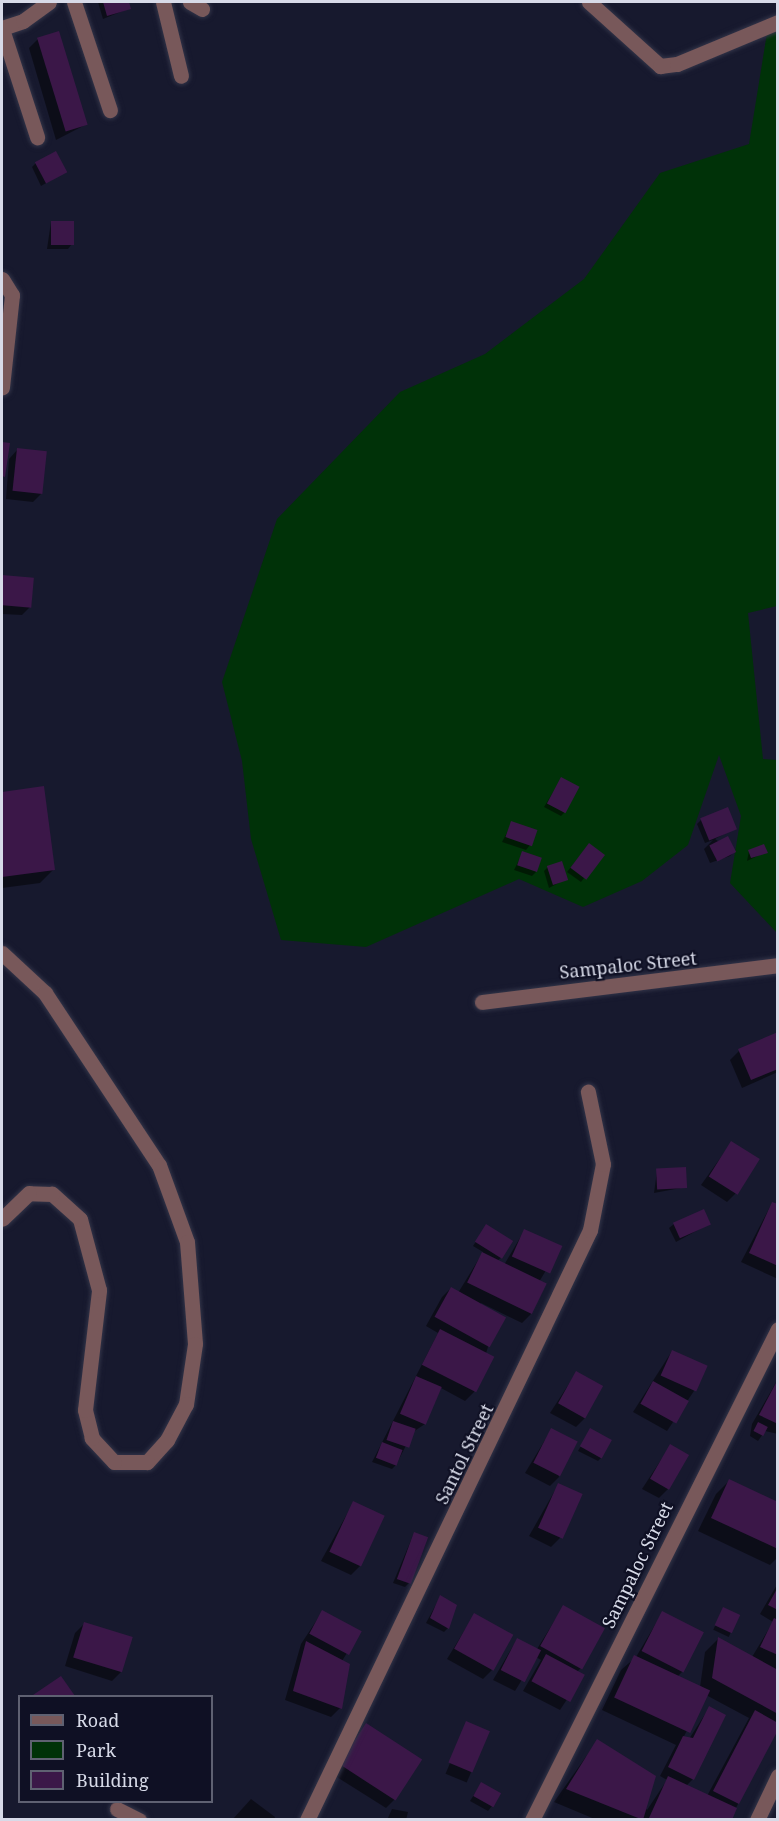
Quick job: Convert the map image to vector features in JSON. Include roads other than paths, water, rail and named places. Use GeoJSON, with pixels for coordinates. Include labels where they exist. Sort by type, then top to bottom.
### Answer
{"type":"FeatureCollection","features":[{"type":"Feature","properties":{"kind":"street"},"geometry":{"type":"LineString","coordinates":[[37,137],[2,29],[23,21],[49,2]]}},
{"type":"Feature","properties":{"kind":"street"},"geometry":{"type":"LineString","coordinates":[[74,2],[110,110]]}},
{"type":"Feature","properties":{"kind":"street"},"geometry":{"type":"LineString","coordinates":[[163,2],[181,76]]}},
{"type":"Feature","properties":{"kind":"street"},"geometry":{"type":"LineString","coordinates":[[589,2],[660,66],[676,64],[777,22]]}},
{"type":"Feature","properties":{"kind":"street"},"geometry":{"type":"LineString","coordinates":[[2,279],[12,295],[2,387]]}},
{"type":"Feature","properties":{"kind":"street"},"geometry":{"type":"LineString","coordinates":[[2,953],[45,993],[153,1155],[187,1242],[195,1344],[186,1404],[167,1440],[147,1462],[114,1462],[90,1429],[85,1410],[99,1290],[80,1219],[52,1194],[29,1193],[2,1218]]}},
{"type":"Feature","properties":{"kind":"street","name":"Sampaloc Street"},"geometry":{"type":"LineString","coordinates":[[482,1002],[777,965]]}},
{"type":"Feature","properties":{"kind":"street","name":"Santol Street"},"geometry":{"type":"LineString","coordinates":[[307,1820],[590,1230],[603,1164],[588,1092]]}},
{"type":"Feature","properties":{"kind":"street","name":"Sampaloc Street"},"geometry":{"type":"LineString","coordinates":[[532,1820],[777,1329]]}},
{"type":"Feature","properties":{"kind":"street"},"geometry":{"type":"LineString","coordinates":[[757,1820],[777,1776]]}},
{"type":"Feature","properties":{"kind":"street"},"geometry":{"type":"LineString","coordinates":[[117,1809],[139,1820]]}}]}
